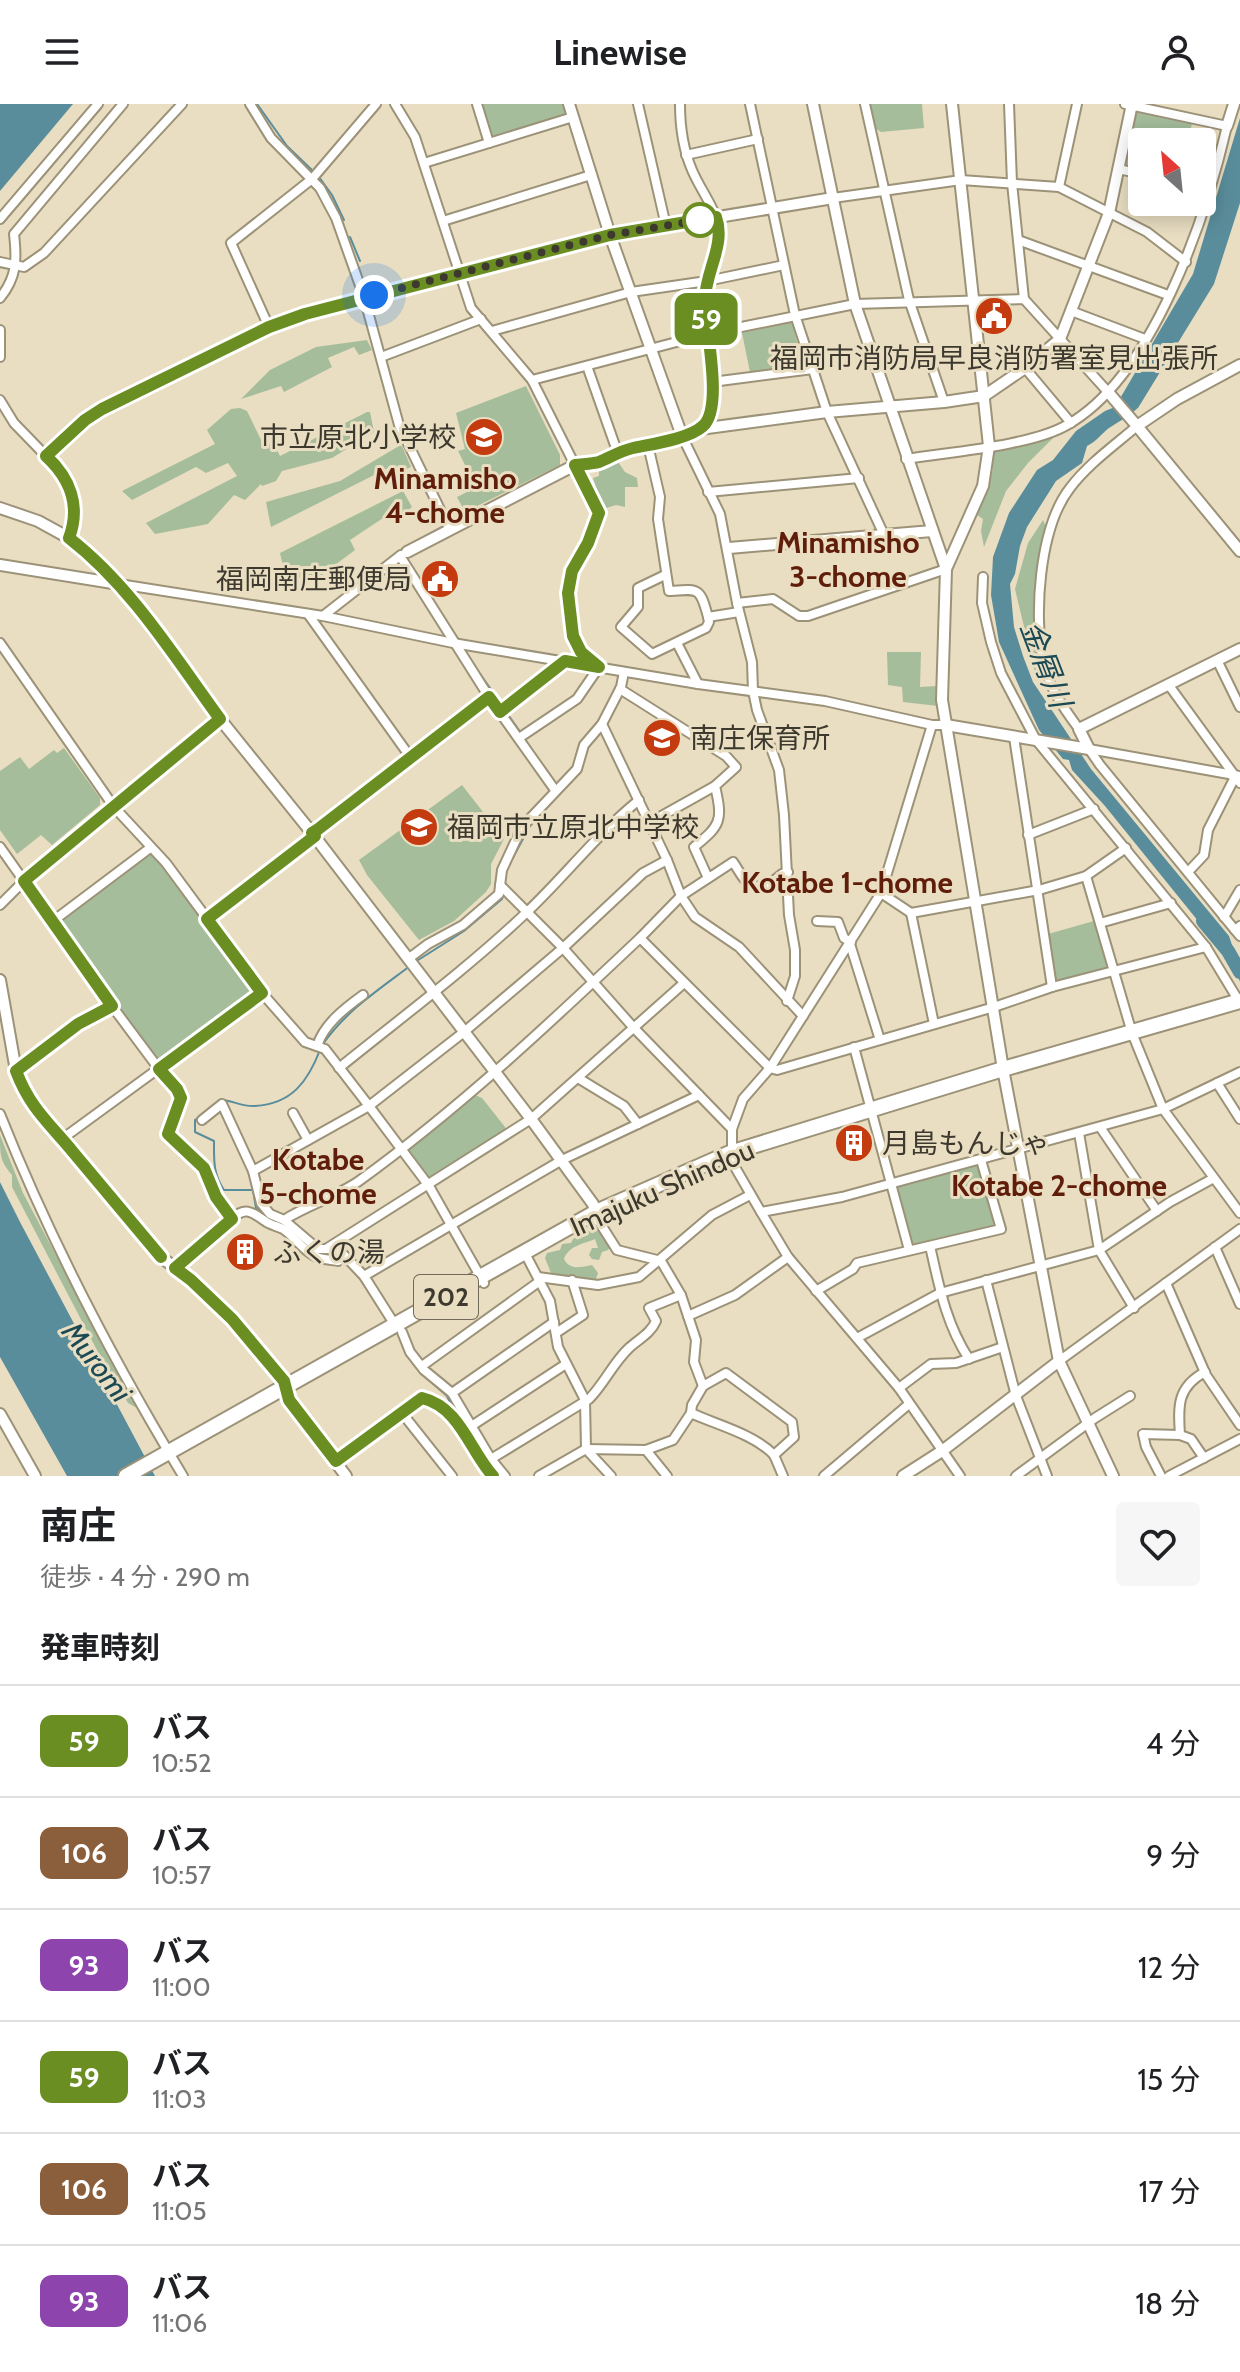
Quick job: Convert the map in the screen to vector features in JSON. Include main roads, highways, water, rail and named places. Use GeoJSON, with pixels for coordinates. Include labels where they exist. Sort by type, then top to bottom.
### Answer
{"type":"FeatureCollection","features":[{"type":"Feature","properties":{"kind":"highway","name":"Imajuku Shindou"},"geometry":{"type":"LineString","coordinates":[[126,1476],[171,1456],[597,1216],[731,1157],[1240,1004]]}},
{"type":"Feature","properties":{"kind":"highway","name":"Imajuku Shindou"},"geometry":{"type":"LineString","coordinates":[[483,1280],[528,1259],[597,1216]]}},
{"type":"Feature","properties":{"kind":"highway","name":"Imajuku Shindou"},"geometry":{"type":"LineString","coordinates":[[145,1476],[171,1456]]}},
{"type":"Feature","properties":{"kind":"water"},"geometry":{"type":"Polygon","coordinates":[[[0,104],[73,104],[0,191],[0,104]]]}},
{"type":"Feature","properties":{"kind":"water"},"geometry":{"type":"Polygon","coordinates":[[[1240,118],[1240,203],[1214,284],[1138,408],[1087,446],[1082,463],[1056,481],[1027,527],[1010,584],[1014,627],[1033,682],[1091,769],[1229,936],[1240,969],[1240,982],[1231,956],[1219,936],[1207,932],[1072,770],[1069,760],[1063,759],[1039,730],[999,642],[991,595],[993,557],[1009,513],[1037,470],[1053,460],[1076,431],[1115,407],[1193,274],[1210,216],[1216,216],[1216,198],[1240,118]]]}},
{"type":"Feature","properties":{"kind":"water"},"geometry":{"type":"Polygon","coordinates":[[[0,1182],[155,1476],[67,1476],[0,1357],[0,1182]]]}},
{"type":"Feature","properties":{"kind":"waterway"},"geometry":{"type":"LineString","coordinates":[[257,104],[287,146],[315,173]]}},
{"type":"Feature","properties":{"kind":"waterway"},"geometry":{"type":"LineString","coordinates":[[319,177],[344,220]]}},
{"type":"Feature","properties":{"kind":"waterway"},"geometry":{"type":"LineString","coordinates":[[350,237],[360,261]]}},
{"type":"Feature","properties":{"kind":"waterway"},"geometry":{"type":"LineString","coordinates":[[402,549],[446,525]]}},
{"type":"Feature","properties":{"kind":"waterway"},"geometry":{"type":"LineString","coordinates":[[472,663],[503,706]]}},
{"type":"Feature","properties":{"kind":"waterway"},"geometry":{"type":"LineString","coordinates":[[506,712],[521,733]]}},
{"type":"Feature","properties":{"kind":"waterway"},"geometry":{"type":"LineString","coordinates":[[524,738],[541,763]]}},
{"type":"Feature","properties":{"kind":"waterway"},"geometry":{"type":"LineString","coordinates":[[511,861],[530,826],[552,801]]}},
{"type":"Feature","properties":{"kind":"waterway"},"geometry":{"type":"LineString","coordinates":[[415,962],[464,931],[502,899],[503,893]]}},
{"type":"Feature","properties":{"kind":"waterway","name":"金屑川"},"geometry":{"type":"LineString","coordinates":[[1203,921],[1228,951],[1240,972]]}},
{"type":"Feature","properties":{"kind":"waterway"},"geometry":{"type":"LineString","coordinates":[[323,1044],[352,1011],[410,966]]}},
{"type":"Feature","properties":{"kind":"waterway"},"geometry":{"type":"LineString","coordinates":[[223,1100],[251,1106],[289,1096],[304,1081],[320,1050]]}},
{"type":"Feature","properties":{"kind":"waterway"},"geometry":{"type":"LineString","coordinates":[[211,1108],[195,1120],[195,1132],[214,1141],[215,1167],[220,1184],[224,1190],[253,1190],[256,1208],[267,1217]]}},
{"type":"Feature","properties":{"kind":"waterway"},"geometry":{"type":"LineString","coordinates":[[321,1253],[338,1256],[347,1264]]}},
{"type":"Feature","properties":{"kind":"waterway"},"geometry":{"type":"LineString","coordinates":[[355,1271],[387,1320]]}},
{"type":"Feature","properties":{"kind":"waterway"},"geometry":{"type":"LineString","coordinates":[[407,1354],[417,1368]]}},
{"type":"Feature","properties":{"kind":"waterway"},"geometry":{"type":"LineString","coordinates":[[421,1373],[447,1396],[472,1435]]}},
{"type":"Feature","properties":{"kind":"waterway"},"geometry":{"type":"LineString","coordinates":[[483,1454],[499,1476]]}},
{"type":"Feature","properties":{"kind":"place","name":"福岡市消防局早良消防署室見出張所"},"geometry":{"type":"Point","coordinates":[994,316]}},
{"type":"Feature","properties":{"kind":"place","name":"市立原北小学校"},"geometry":{"type":"Point","coordinates":[484,437]}},
{"type":"Feature","properties":{"kind":"place","name":"福岡南庄郵便局"},"geometry":{"type":"Point","coordinates":[440,579]}},
{"type":"Feature","properties":{"kind":"place","name":"南庄保育所"},"geometry":{"type":"Point","coordinates":[662,738]}},
{"type":"Feature","properties":{"kind":"place","name":"福岡市立原北中学校"},"geometry":{"type":"Point","coordinates":[419,827]}},
{"type":"Feature","properties":{"kind":"place","name":"月島もんじゃ"},"geometry":{"type":"Point","coordinates":[854,1143]}},
{"type":"Feature","properties":{"kind":"place","name":"ふくの湯"},"geometry":{"type":"Point","coordinates":[245,1252]}},
{"type":"Feature","properties":{"kind":"district","name":"Minamisho 4-chome"},"geometry":{"type":"Point","coordinates":[445,495]}},
{"type":"Feature","properties":{"kind":"district","name":"Minamisho 3-chome"},"geometry":{"type":"Point","coordinates":[848,559]}},
{"type":"Feature","properties":{"kind":"district","name":"Kotabe 1-chome"},"geometry":{"type":"Point","coordinates":[847,882]}},
{"type":"Feature","properties":{"kind":"district","name":"Kotabe 5-chome"},"geometry":{"type":"Point","coordinates":[318,1176]}},
{"type":"Feature","properties":{"kind":"district","name":"Kotabe 2-chome"},"geometry":{"type":"Point","coordinates":[1059,1185]}},
{"type":"Feature","properties":{"kind":"water label","name":"Muromi"},"geometry":{"type":"Point","coordinates":[97,1362]}}]}
